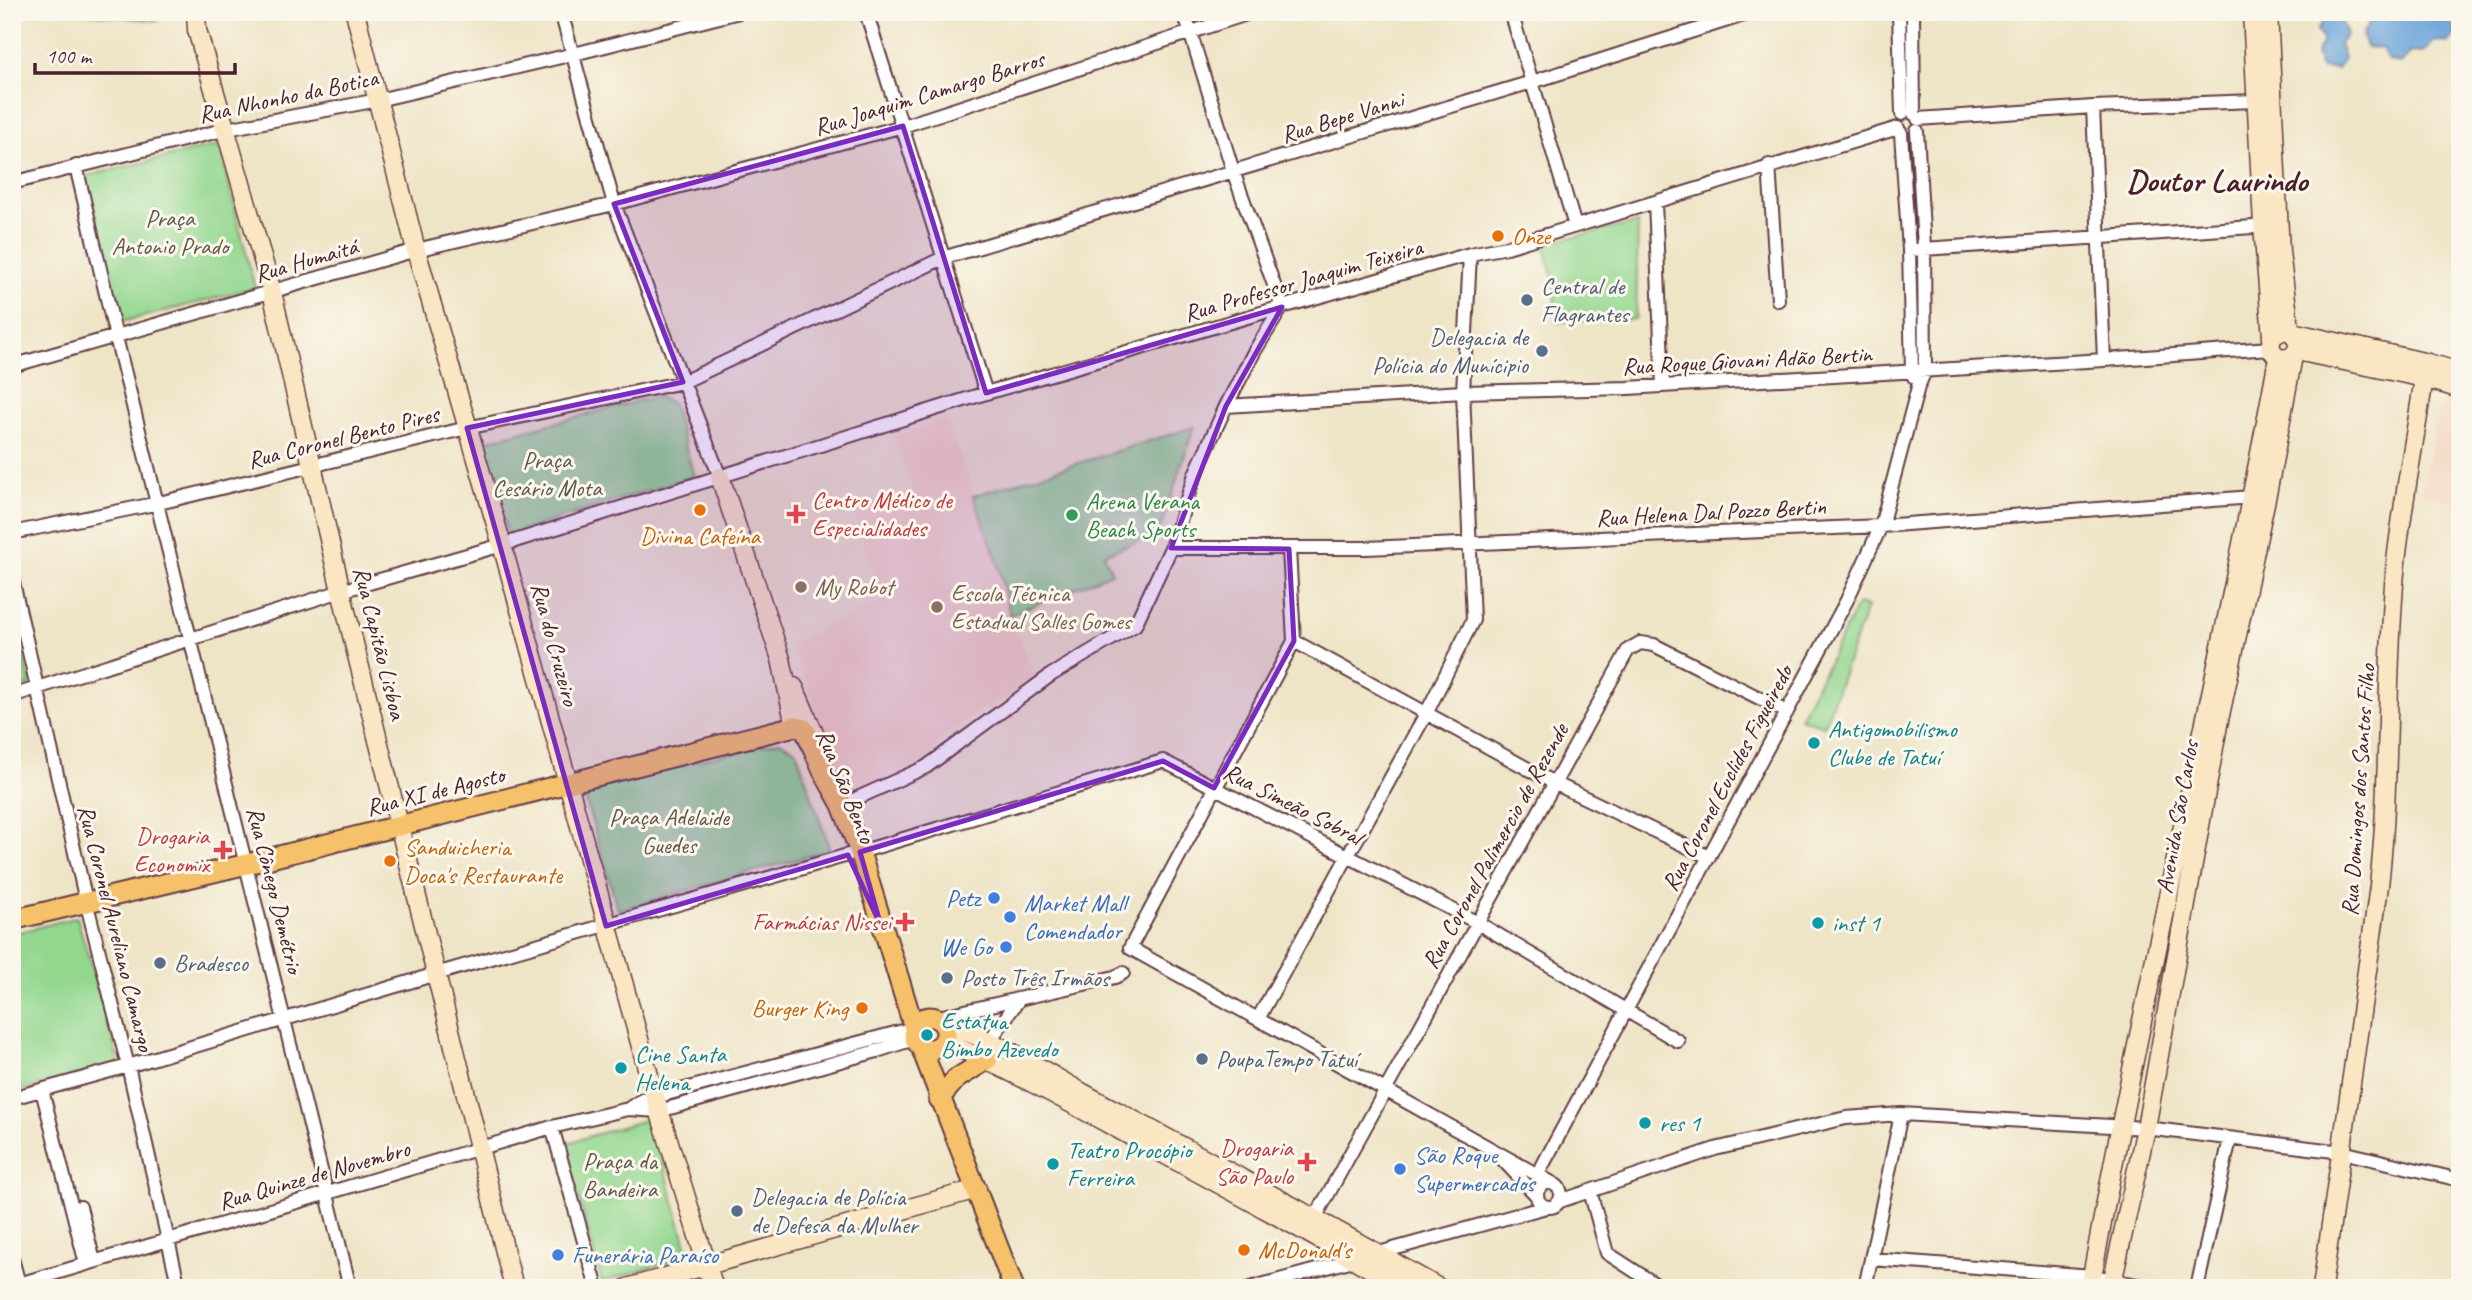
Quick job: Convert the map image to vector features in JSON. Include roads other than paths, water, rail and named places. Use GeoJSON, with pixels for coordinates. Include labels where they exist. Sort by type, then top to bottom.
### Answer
{"type":"FeatureCollection","features":[{"type":"Feature","properties":{"kind":"main road","name":"Rua Capitão Lisboa"},"geometry":{"type":"LineString","coordinates":[[195,12],[197,30],[272,292],[341,592],[514,1288]]}},
{"type":"Feature","properties":{"kind":"main road","name":"Rua do Cruzeiro"},"geometry":{"type":"LineString","coordinates":[[355,12],[416,250],[502,545],[606,926],[714,1288]]}},
{"type":"Feature","properties":{"kind":"main road","name":"Avenida São Carlos"},"geometry":{"type":"LineString","coordinates":[[2112,1284],[2146,1128],[2259,500],[2282,350],[2256,101],[2252,12]]}},
{"type":"Feature","properties":{"kind":"main road","name":"Avenida São Carlos"},"geometry":{"type":"LineString","coordinates":[[2269,12],[2271,226],[2291,332],[2297,337],[2282,350]]}},
{"type":"Feature","properties":{"kind":"main road"},"geometry":{"type":"LineString","coordinates":[[2291,332],[2426,370],[2460,389]]}},
{"type":"Feature","properties":{"kind":"main road"},"geometry":{"type":"LineString","coordinates":[[2282,350],[2426,370],[2460,372]]}},
{"type":"Feature","properties":{"kind":"main road","name":"Rua Domingos dos Santos Filho"},"geometry":{"type":"LineString","coordinates":[[2322,1288],[2381,865],[2396,562],[2426,370]]}},
{"type":"Feature","properties":{"kind":"main road","name":"Rua São Bento"},"geometry":{"type":"LineString","coordinates":[[720,477],[781,659],[795,726],[854,853],[899,983],[930,1033],[939,1099],[977,1189],[1014,1288]]}},
{"type":"Feature","properties":{"kind":"main road","name":"Avenida São Carlos"},"geometry":{"type":"LineString","coordinates":[[2092,1282],[2218,652],[2259,500]]}},
{"type":"Feature","properties":{"kind":"main road","name":"Rua São Bento"},"geometry":{"type":"LineString","coordinates":[[781,659],[810,720],[842,805],[854,853]]}},
{"type":"Feature","properties":{"kind":"main road"},"geometry":{"type":"LineString","coordinates":[[795,726],[807,734],[842,805]]}},
{"type":"Feature","properties":{"kind":"main road","name":"Rua XI de Agosto"},"geometry":{"type":"LineString","coordinates":[[12,920],[247,864],[795,726]]}},
{"type":"Feature","properties":{"kind":"main road"},"geometry":{"type":"LineString","coordinates":[[930,1033],[959,1028],[989,1051],[1403,1288]]}},
{"type":"Feature","properties":{"kind":"main road"},"geometry":{"type":"LineString","coordinates":[[939,1099],[956,1079],[989,1051]]}},
{"type":"Feature","properties":{"kind":"main road"},"geometry":{"type":"LineString","coordinates":[[989,1051],[1315,1218],[1439,1288]]}},
{"type":"Feature","properties":{"kind":"main road"},"geometry":{"type":"LineString","coordinates":[[627,1288],[977,1189]]}},
{"type":"Feature","properties":{"kind":"street"},"geometry":{"type":"LineString","coordinates":[[561,12],[614,204],[720,477]]}},
{"type":"Feature","properties":{"kind":"street"},"geometry":{"type":"LineString","coordinates":[[866,12],[986,393]]}},
{"type":"Feature","properties":{"kind":"street"},"geometry":{"type":"LineString","coordinates":[[842,805],[926,767],[1051,675],[1135,625],[1171,548],[1195,474],[1226,406],[1254,352],[1282,307],[1233,172],[1184,12]]}},
{"type":"Feature","properties":{"kind":"street","name":"Rua Joaquim Camargo Barros"},"geometry":{"type":"LineString","coordinates":[[614,204],[903,126],[1253,12]]}},
{"type":"Feature","properties":{"kind":"street"},"geometry":{"type":"LineString","coordinates":[[1511,12],[1575,226]]}},
{"type":"Feature","properties":{"kind":"street","name":"Rua Bepe Vanni"},"geometry":{"type":"LineString","coordinates":[[943,258],[1532,82],[1753,12]]}},
{"type":"Feature","properties":{"kind":"street"},"geometry":{"type":"LineString","coordinates":[[1899,12],[1913,119],[1924,247],[1918,372]]}},
{"type":"Feature","properties":{"kind":"street"},"geometry":{"type":"LineString","coordinates":[[1913,12],[1913,119]]}},
{"type":"Feature","properties":{"kind":"street","name":"Rua Nhonho da Botica"},"geometry":{"type":"LineString","coordinates":[[12,183],[227,129],[378,100],[574,54],[732,13]]}},
{"type":"Feature","properties":{"kind":"street"},"geometry":{"type":"LineString","coordinates":[[1918,372],[1898,118],[2256,101]]}},
{"type":"Feature","properties":{"kind":"street"},"geometry":{"type":"LineString","coordinates":[[2094,107],[2104,360]]}},
{"type":"Feature","properties":{"kind":"street","name":"Rua Professor Joaquim Teixeira"},"geometry":{"type":"LineString","coordinates":[[12,696],[986,393],[1470,254],[1507,247],[1769,166],[1899,130],[1912,134],[1913,119]]}},
{"type":"Feature","properties":{"kind":"street","name":"Rua Cônego Demétrio"},"geometry":{"type":"LineString","coordinates":[[76,166],[350,1288]]}},
{"type":"Feature","properties":{"kind":"street"},"geometry":{"type":"LineString","coordinates":[[1769,166],[1778,300]]}},
{"type":"Feature","properties":{"kind":"street"},"geometry":{"type":"LineString","coordinates":[[1655,202],[1663,386]]}},
{"type":"Feature","properties":{"kind":"street","name":"Rua Humaitá"},"geometry":{"type":"LineString","coordinates":[[12,366],[416,250],[614,204]]}},
{"type":"Feature","properties":{"kind":"street"},"geometry":{"type":"LineString","coordinates":[[1909,250],[2271,226]]}},
{"type":"Feature","properties":{"kind":"street"},"geometry":{"type":"LineString","coordinates":[[1259,1017],[1427,712],[1473,620],[1463,392],[1470,254]]}},
{"type":"Feature","properties":{"kind":"street","name":"Rua Coronel Bento Pires"},"geometry":{"type":"LineString","coordinates":[[12,533],[159,503],[467,428],[683,382],[943,258]]}},
{"type":"Feature","properties":{"kind":"street","name":"Rua Roque Giovani Adão Bertin"},"geometry":{"type":"LineString","coordinates":[[1226,406],[1463,392],[1663,386],[2282,350]]}},
{"type":"Feature","properties":{"kind":"street","name":"Rua Coronel Euclides Figueiredo"},"geometry":{"type":"LineString","coordinates":[[1538,1174],[1847,600],[1881,526],[1918,387],[1918,372]]}},
{"type":"Feature","properties":{"kind":"street","name":"Rua Helena Dal Pozzo Bertin"},"geometry":{"type":"LineString","coordinates":[[1171,548],[1289,550],[1881,526],[2259,500]]}},
{"type":"Feature","properties":{"kind":"street"},"geometry":{"type":"LineString","coordinates":[[1289,550],[1294,641],[1130,947],[1538,1174],[1559,1188],[1560,1201]]}},
{"type":"Feature","properties":{"kind":"street","name":"Rua Coronel Aureliano Camargo"},"geometry":{"type":"LineString","coordinates":[[12,578],[179,1288]]}},
{"type":"Feature","properties":{"kind":"street"},"geometry":{"type":"LineString","coordinates":[[1294,641],[1554,783],[1709,857]]}},
{"type":"Feature","properties":{"kind":"street","name":"Rua Coronel Palimercio de Rezende"},"geometry":{"type":"LineString","coordinates":[[1315,1218],[1628,650],[1640,643],[1654,645],[1787,712]]}},
{"type":"Feature","properties":{"kind":"street","name":"Rua Simeão Sobral"},"geometry":{"type":"LineString","coordinates":[[854,853],[1163,761],[1478,923],[1678,1041]]}},
{"type":"Feature","properties":{"kind":"street"},"geometry":{"type":"LineString","coordinates":[[12,1098],[854,853]]}},
{"type":"Feature","properties":{"kind":"street","name":"Rua Quinze de Novembro"},"geometry":{"type":"LineString","coordinates":[[17,1286],[90,1262],[552,1127],[628,1109],[642,1100],[657,1104],[930,1033],[1019,999],[1123,973]]}},
{"type":"Feature","properties":{"kind":"street"},"geometry":{"type":"LineString","coordinates":[[989,1051],[1019,999]]}},
{"type":"Feature","properties":{"kind":"street"},"geometry":{"type":"LineString","coordinates":[[45,1089],[90,1262]]}},
{"type":"Feature","properties":{"kind":"street"},"geometry":{"type":"LineString","coordinates":[[1250,1288],[1554,1206],[1560,1201],[1715,1149],[1846,1118],[1902,1114],[2146,1128],[2342,1152],[2460,1180]]}},
{"type":"Feature","properties":{"kind":"street"},"geometry":{"type":"LineString","coordinates":[[1865,1288],[1902,1114]]}},
{"type":"Feature","properties":{"kind":"street"},"geometry":{"type":"LineString","coordinates":[[552,1127],[597,1288]]}},
{"type":"Feature","properties":{"kind":"street"},"geometry":{"type":"LineString","coordinates":[[2197,1288],[2230,1139]]}},
{"type":"Feature","properties":{"kind":"street"},"geometry":{"type":"LineString","coordinates":[[1491,1148],[1536,1195],[1539,1203],[1546,1207]]}},
{"type":"Feature","properties":{"kind":"street"},"geometry":{"type":"LineString","coordinates":[[1536,1195],[1542,1185],[1554,1184]]}},
{"type":"Feature","properties":{"kind":"street"},"geometry":{"type":"LineString","coordinates":[[1590,1191],[1607,1253],[1661,1288]]}},
{"type":"Feature","properties":{"kind":"street"},"geometry":{"type":"LineString","coordinates":[[12,1258],[17,1286]]}},
{"type":"Feature","properties":{"kind":"street"},"geometry":{"type":"LineString","coordinates":[[1871,1259],[2152,1288]]}},
{"type":"Feature","properties":{"kind":"water"},"geometry":{"type":"Polygon","coordinates":[[[2364,12],[2433,12],[2435,15],[2450,17],[2456,33],[2448,43],[2434,41],[2424,53],[2410,52],[2401,63],[2388,61],[2382,48],[2366,47],[2362,35],[2370,22],[2364,12]]]}},
{"type":"Feature","properties":{"kind":"water"},"geometry":{"type":"Polygon","coordinates":[[[2326,18],[2340,19],[2347,34],[2339,44],[2344,58],[2337,69],[2321,68],[2316,54],[2323,41],[2317,30],[2326,18]]]}},
{"type":"Feature","properties":{"kind":"place","name":"Onze"},"geometry":{"type":"Point","coordinates":[1498,236]}},
{"type":"Feature","properties":{"kind":"place","name":"Central de Flagrantes"},"geometry":{"type":"Point","coordinates":[1527,300]}},
{"type":"Feature","properties":{"kind":"place","name":"Delegacia de Polícia do Munícipio"},"geometry":{"type":"Point","coordinates":[1542,351]}},
{"type":"Feature","properties":{"kind":"place","name":"Divina Cafeína"},"geometry":{"type":"Point","coordinates":[700,510]}},
{"type":"Feature","properties":{"kind":"place","name":"Centro Médico de Especialidades"},"geometry":{"type":"Point","coordinates":[796,514]}},
{"type":"Feature","properties":{"kind":"place","name":"Arena Verana Beach Sports"},"geometry":{"type":"Point","coordinates":[1072,515]}},
{"type":"Feature","properties":{"kind":"place","name":"My Robot"},"geometry":{"type":"Point","coordinates":[801,587]}},
{"type":"Feature","properties":{"kind":"place","name":"Escola Técnica Estadual Salles Gomes"},"geometry":{"type":"Point","coordinates":[937,607]}},
{"type":"Feature","properties":{"kind":"place","name":"Antigomobilismo Clube de Tatuí"},"geometry":{"type":"Point","coordinates":[1814,743]}},
{"type":"Feature","properties":{"kind":"place","name":"Drogaria Economix"},"geometry":{"type":"Point","coordinates":[223,850]}},
{"type":"Feature","properties":{"kind":"place","name":"Sanduicheria Doca's Restaurante"},"geometry":{"type":"Point","coordinates":[390,861]}},
{"type":"Feature","properties":{"kind":"place","name":"Petz"},"geometry":{"type":"Point","coordinates":[994,898]}},
{"type":"Feature","properties":{"kind":"place","name":"Market Mall Comendador"},"geometry":{"type":"Point","coordinates":[1010,917]}},
{"type":"Feature","properties":{"kind":"place","name":"Farmácias Nissei"},"geometry":{"type":"Point","coordinates":[905,922]}},
{"type":"Feature","properties":{"kind":"place","name":"inst 1"},"geometry":{"type":"Point","coordinates":[1818,923]}},
{"type":"Feature","properties":{"kind":"place","name":"We Go"},"geometry":{"type":"Point","coordinates":[1006,947]}},
{"type":"Feature","properties":{"kind":"place","name":"Bradesco"},"geometry":{"type":"Point","coordinates":[160,963]}},
{"type":"Feature","properties":{"kind":"place","name":"Posto Três Irmãos"},"geometry":{"type":"Point","coordinates":[947,978]}},
{"type":"Feature","properties":{"kind":"place","name":"Burger King"},"geometry":{"type":"Point","coordinates":[862,1008]}},
{"type":"Feature","properties":{"kind":"place","name":"Estatua Bimbo Azevedo"},"geometry":{"type":"Point","coordinates":[927,1035]}},
{"type":"Feature","properties":{"kind":"place","name":"PoupaTempo Tatuí"},"geometry":{"type":"Point","coordinates":[1202,1059]}},
{"type":"Feature","properties":{"kind":"place","name":"Cine Santa Helena"},"geometry":{"type":"Point","coordinates":[621,1068]}},
{"type":"Feature","properties":{"kind":"place","name":"res 1"},"geometry":{"type":"Point","coordinates":[1645,1123]}},
{"type":"Feature","properties":{"kind":"place","name":"Drogaria São Paulo"},"geometry":{"type":"Point","coordinates":[1307,1162]}},
{"type":"Feature","properties":{"kind":"place","name":"Teatro Procópio Ferreira"},"geometry":{"type":"Point","coordinates":[1053,1164]}},
{"type":"Feature","properties":{"kind":"place","name":"São Roque Supermercados"},"geometry":{"type":"Point","coordinates":[1400,1169]}},
{"type":"Feature","properties":{"kind":"place","name":"Delegacia de Polícia de Defesa da Mulher"},"geometry":{"type":"Point","coordinates":[737,1211]}},
{"type":"Feature","properties":{"kind":"place","name":"McDonald's"},"geometry":{"type":"Point","coordinates":[1244,1250]}},
{"type":"Feature","properties":{"kind":"place","name":"Funerária Paraíso"},"geometry":{"type":"Point","coordinates":[558,1255]}},
{"type":"Feature","properties":{"kind":"district","name":"Doutor Laurindo"},"geometry":{"type":"Point","coordinates":[2217,180]}},
{"type":"Feature","properties":{"kind":"park label","name":"Praça Antonio Prado"},"geometry":{"type":"Point","coordinates":[170,232]}},
{"type":"Feature","properties":{"kind":"park label","name":"Praça Cesário Mota"},"geometry":{"type":"Point","coordinates":[547,474]}},
{"type":"Feature","properties":{"kind":"park label","name":"Praça Adelaide Guedes"},"geometry":{"type":"Point","coordinates":[669,831]}},
{"type":"Feature","properties":{"kind":"park label","name":"Praça da Bandeira"},"geometry":{"type":"Point","coordinates":[620,1175]}}]}
